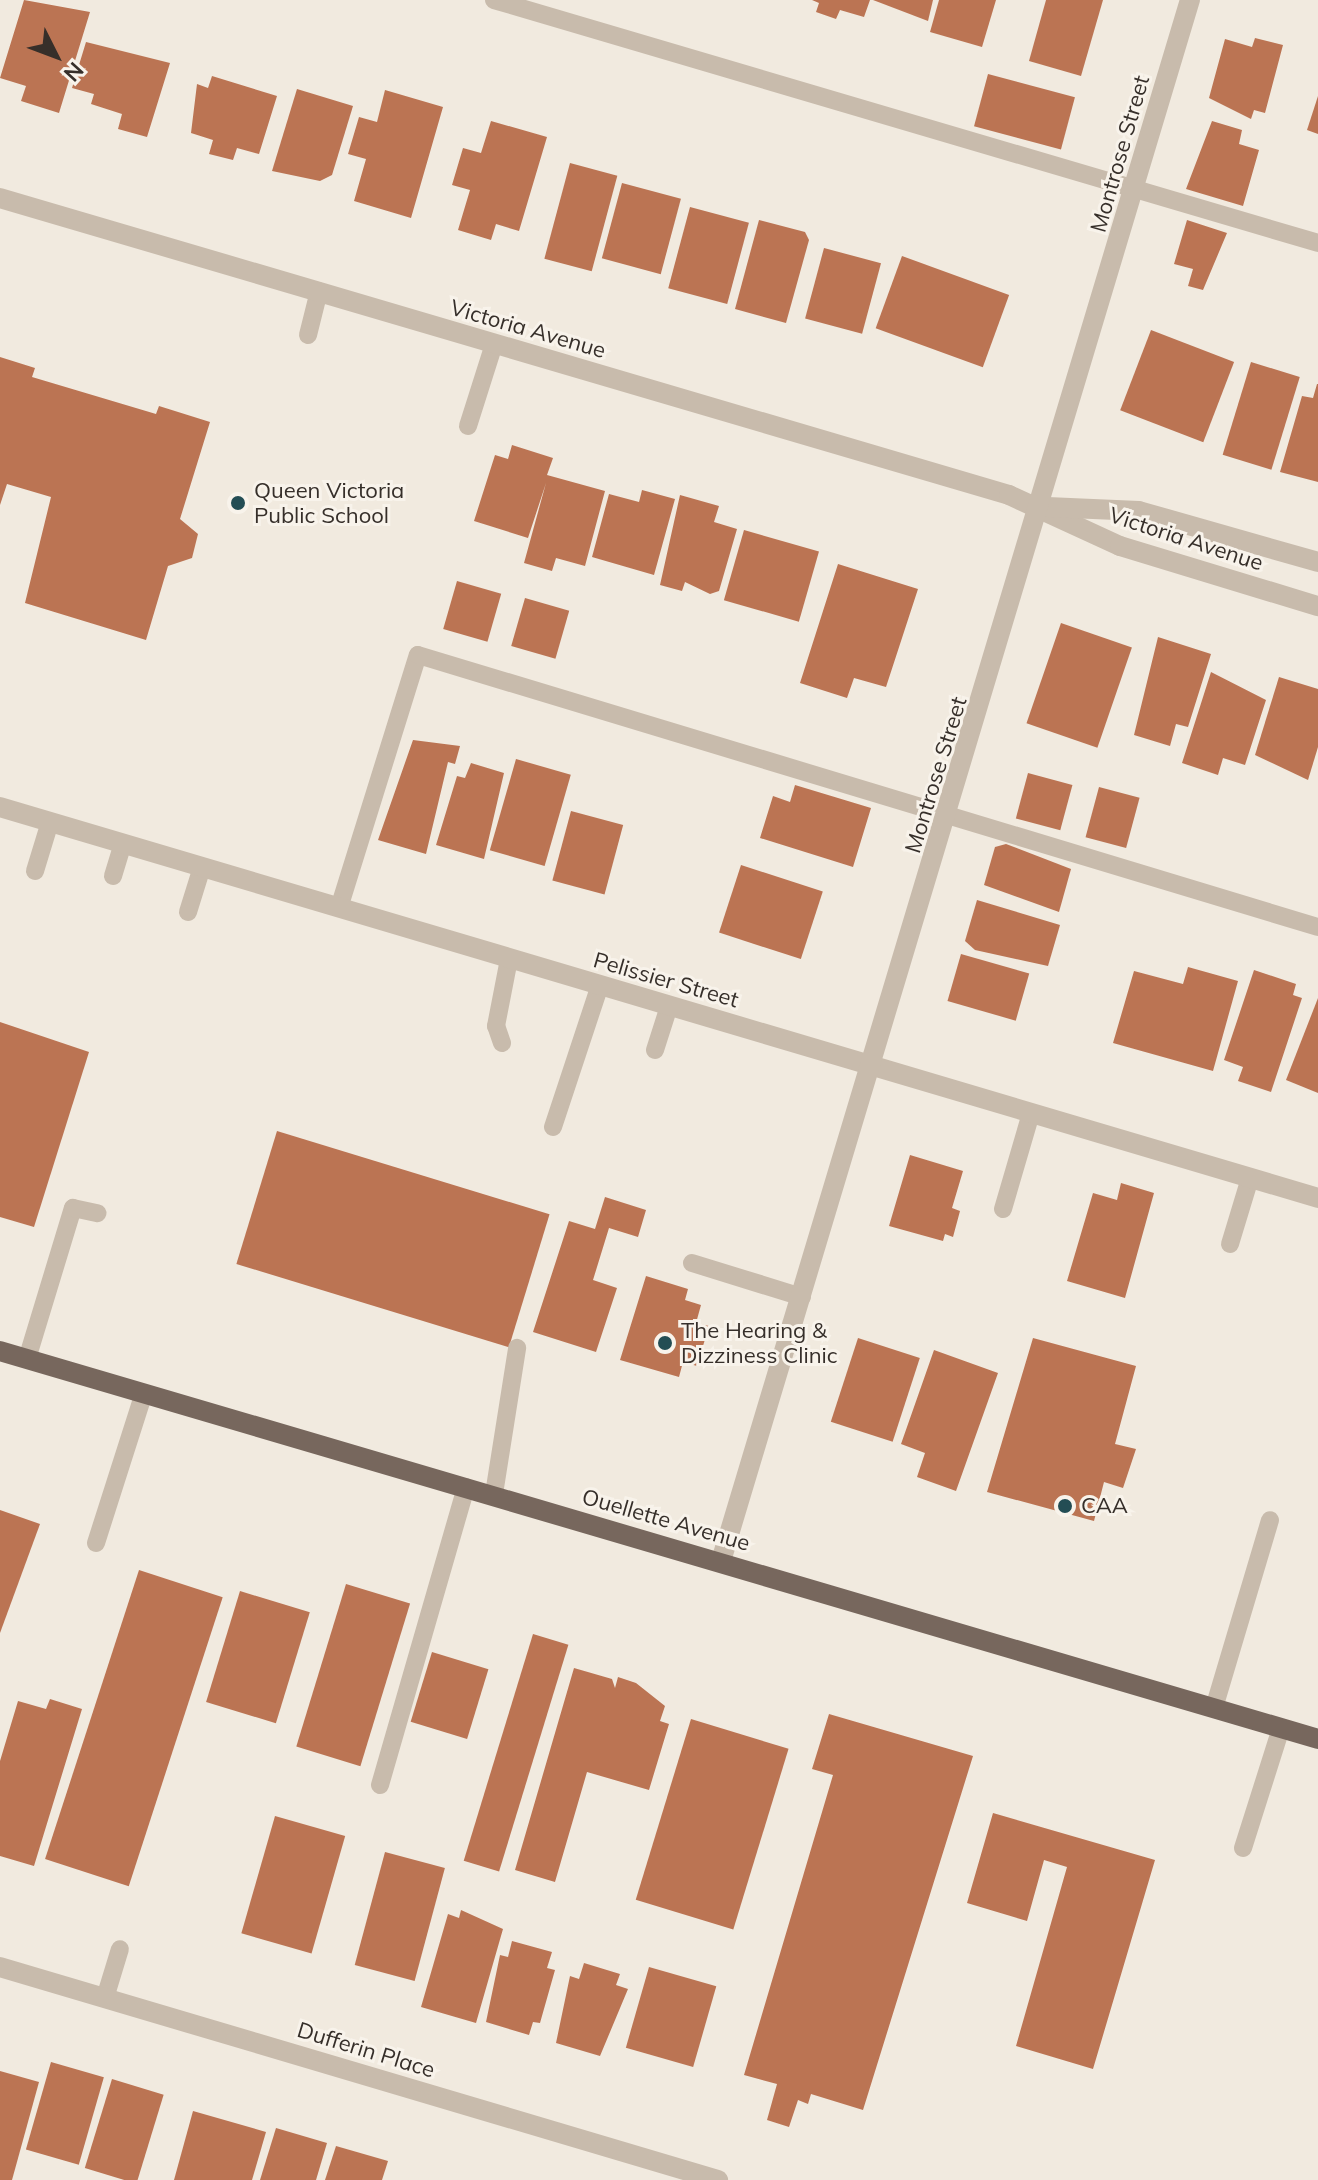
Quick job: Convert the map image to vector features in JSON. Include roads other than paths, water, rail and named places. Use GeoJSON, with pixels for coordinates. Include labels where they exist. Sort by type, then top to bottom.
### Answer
{"type":"FeatureCollection","features":[{"type":"Feature","properties":{"kind":"main road","name":"Ouellette Avenue"},"geometry":{"type":"LineString","coordinates":[[0,1351],[1318,1739]]}},
{"type":"Feature","properties":{"kind":"street","name":"Montrose Street"},"geometry":{"type":"LineString","coordinates":[[721,1561],[1043,507],[1190,0]]}},
{"type":"Feature","properties":{"kind":"street","name":"Victoria Avenue"},"geometry":{"type":"LineString","coordinates":[[0,198],[1043,507],[1120,546],[1318,606]]}},
{"type":"Feature","properties":{"kind":"street","name":"Victoria Avenue"},"geometry":{"type":"LineString","coordinates":[[1043,507],[1139,511],[1318,562]]}},
{"type":"Feature","properties":{"kind":"street","name":"Pelissier Street"},"geometry":{"type":"LineString","coordinates":[[0,807],[1318,1198]]}},
{"type":"Feature","properties":{"kind":"street","name":"Dufferin Place"},"geometry":{"type":"LineString","coordinates":[[0,1967],[718,2180]]}},
{"type":"Feature","properties":{"kind":"lane"},"geometry":{"type":"LineString","coordinates":[[494,0],[1318,243]]}},
{"type":"Feature","properties":{"kind":"lane"},"geometry":{"type":"LineString","coordinates":[[308,335],[319,291]]}},
{"type":"Feature","properties":{"kind":"lane"},"geometry":{"type":"LineString","coordinates":[[468,426],[494,344]]}},
{"type":"Feature","properties":{"kind":"lane"},"geometry":{"type":"LineString","coordinates":[[339,908],[418,655],[1318,927]]}},
{"type":"Feature","properties":{"kind":"lane"},"geometry":{"type":"LineString","coordinates":[[35,871],[50,822]]}},
{"type":"Feature","properties":{"kind":"lane"},"geometry":{"type":"LineString","coordinates":[[113,876],[123,844]]}},
{"type":"Feature","properties":{"kind":"lane"},"geometry":{"type":"LineString","coordinates":[[188,912],[202,867]]}},
{"type":"Feature","properties":{"kind":"lane"},"geometry":{"type":"LineString","coordinates":[[502,1043],[496,1026],[509,959]]}},
{"type":"Feature","properties":{"kind":"lane"},"geometry":{"type":"LineString","coordinates":[[553,1127],[600,985]]}},
{"type":"Feature","properties":{"kind":"lane"},"geometry":{"type":"LineString","coordinates":[[655,1050],[669,1006]]}},
{"type":"Feature","properties":{"kind":"lane"},"geometry":{"type":"LineString","coordinates":[[1003,1209],[1031,1113]]}},
{"type":"Feature","properties":{"kind":"lane"},"geometry":{"type":"LineString","coordinates":[[1230,1244],[1250,1178]]}},
{"type":"Feature","properties":{"kind":"lane"},"geometry":{"type":"LineString","coordinates":[[27,1359],[73,1208],[97,1213]]}},
{"type":"Feature","properties":{"kind":"lane"},"geometry":{"type":"LineString","coordinates":[[692,1263],[802,1297]]}},
{"type":"Feature","properties":{"kind":"lane"},"geometry":{"type":"LineString","coordinates":[[494,1494],[517,1348]]}},
{"type":"Feature","properties":{"kind":"lane"},"geometry":{"type":"LineString","coordinates":[[96,1543],[144,1393]]}},
{"type":"Feature","properties":{"kind":"lane"},"geometry":{"type":"LineString","coordinates":[[380,1785],[466,1487]]}},
{"type":"Feature","properties":{"kind":"lane"},"geometry":{"type":"LineString","coordinates":[[1214,1708],[1270,1520]]}},
{"type":"Feature","properties":{"kind":"lane"},"geometry":{"type":"LineString","coordinates":[[1243,1848],[1281,1728]]}},
{"type":"Feature","properties":{"kind":"lane"},"geometry":{"type":"LineString","coordinates":[[105,1998],[120,1949]]}},
{"type":"Feature","properties":{"kind":"place","name":"Queen Victoria Public School"},"geometry":{"type":"Point","coordinates":[238,503]}},
{"type":"Feature","properties":{"kind":"place","name":"The Hearing & Dizziness Clinic"},"geometry":{"type":"Point","coordinates":[665,1343]}},
{"type":"Feature","properties":{"kind":"place","name":"CAA"},"geometry":{"type":"Point","coordinates":[1065,1506]}}]}
